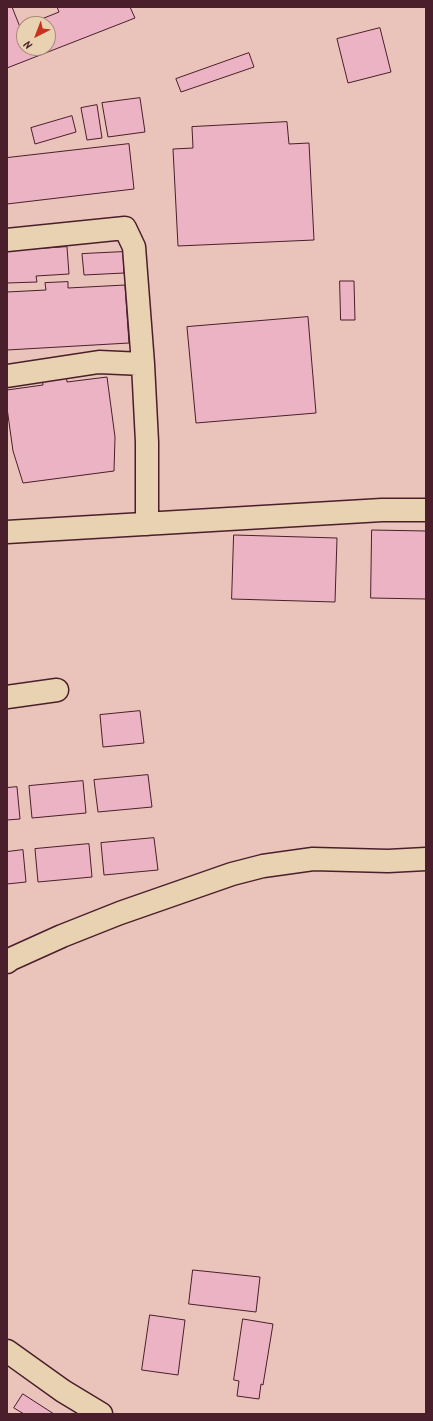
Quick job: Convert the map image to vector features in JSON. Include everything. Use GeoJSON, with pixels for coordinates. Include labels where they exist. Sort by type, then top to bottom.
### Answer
{"type":"FeatureCollection","features":[{"type":"Feature","properties":{"kind":"street"},"geometry":{"type":"LineString","coordinates":[[7,240],[125,228],[134,247],[143,364],[147,442],[147,524]]}},
{"type":"Feature","properties":{"kind":"street"},"geometry":{"type":"LineString","coordinates":[[7,376],[99,362],[143,364]]}},
{"type":"Feature","properties":{"kind":"street"},"geometry":{"type":"LineString","coordinates":[[7,532],[382,510],[426,510]]}},
{"type":"Feature","properties":{"kind":"street"},"geometry":{"type":"LineString","coordinates":[[7,696],[57,690]]}},
{"type":"Feature","properties":{"kind":"street"},"geometry":{"type":"LineString","coordinates":[[7,962],[62,936],[120,914],[232,874],[262,866],[313,859],[388,861],[426,859]]}},
{"type":"Feature","properties":{"kind":"street"},"geometry":{"type":"LineString","coordinates":[[7,1351],[63,1391],[101,1414]]}},
{"type":"Feature","properties":{"kind":"shaded area"},"geometry":{"type":"Polygon","coordinates":[[[7,7],[426,7],[426,1414],[7,1414],[7,7]]]}},
{"type":"Feature","properties":{"kind":"building"},"geometry":{"type":"Polygon","coordinates":[[[7,7],[12,7],[16,17],[16,56],[38,56],[7,68],[7,7]]]}},
{"type":"Feature","properties":{"kind":"building"},"geometry":{"type":"Polygon","coordinates":[[[57,7],[130,7],[135,18],[56,49],[56,16],[49,16],[59,12],[57,7]]]}},
{"type":"Feature","properties":{"kind":"building"},"geometry":{"type":"Polygon","coordinates":[[[380,28],[391,72],[348,83],[337,39],[380,28]]]}},
{"type":"Feature","properties":{"kind":"building"},"geometry":{"type":"Polygon","coordinates":[[[249,53],[254,67],[181,92],[176,79],[249,53]]]}},
{"type":"Feature","properties":{"kind":"building"},"geometry":{"type":"Polygon","coordinates":[[[140,98],[145,132],[108,137],[102,103],[140,98]]]}},
{"type":"Feature","properties":{"kind":"building"},"geometry":{"type":"Polygon","coordinates":[[[97,105],[102,138],[87,140],[81,108],[97,105]]]}},
{"type":"Feature","properties":{"kind":"building"},"geometry":{"type":"Polygon","coordinates":[[[72,116],[76,132],[35,144],[31,128],[72,116]]]}},
{"type":"Feature","properties":{"kind":"building"},"geometry":{"type":"Polygon","coordinates":[[[287,122],[289,144],[309,143],[314,240],[178,246],[173,149],[193,148],[192,127],[287,122]]]}},
{"type":"Feature","properties":{"kind":"building"},"geometry":{"type":"Polygon","coordinates":[[[129,144],[134,189],[7,204],[7,158],[129,144]]]}},
{"type":"Feature","properties":{"kind":"building"},"geometry":{"type":"Polygon","coordinates":[[[67,247],[69,274],[36,276],[37,282],[7,283],[7,251],[67,247]]]}},
{"type":"Feature","properties":{"kind":"building"},"geometry":{"type":"Polygon","coordinates":[[[123,252],[124,273],[84,275],[82,254],[123,252]]]}},
{"type":"Feature","properties":{"kind":"building"},"geometry":{"type":"Polygon","coordinates":[[[340,281],[354,281],[355,320],[341,320],[340,281]]]}},
{"type":"Feature","properties":{"kind":"building"},"geometry":{"type":"Polygon","coordinates":[[[68,282],[68,288],[125,285],[129,343],[7,350],[7,292],[46,290],[45,283],[68,282]]]}},
{"type":"Feature","properties":{"kind":"building"},"geometry":{"type":"Polygon","coordinates":[[[308,317],[316,413],[196,423],[187,327],[308,317]]]}},
{"type":"Feature","properties":{"kind":"building"},"geometry":{"type":"Polygon","coordinates":[[[66,374],[67,382],[107,377],[115,437],[114,471],[23,483],[13,451],[7,408],[7,390],[43,385],[42,378],[66,374]]]}},
{"type":"Feature","properties":{"kind":"building"},"geometry":{"type":"Polygon","coordinates":[[[372,530],[426,531],[426,599],[371,598],[372,530]]]}},
{"type":"Feature","properties":{"kind":"building"},"geometry":{"type":"Polygon","coordinates":[[[234,535],[337,538],[335,602],[232,599],[234,535]]]}},
{"type":"Feature","properties":{"kind":"building"},"geometry":{"type":"Polygon","coordinates":[[[140,711],[144,743],[103,747],[100,715],[140,711]]]}},
{"type":"Feature","properties":{"kind":"building"},"geometry":{"type":"Polygon","coordinates":[[[148,775],[152,807],[98,812],[94,780],[148,775]]]}},
{"type":"Feature","properties":{"kind":"building"},"geometry":{"type":"Polygon","coordinates":[[[83,781],[86,813],[32,818],[29,786],[83,781]]]}},
{"type":"Feature","properties":{"kind":"building"},"geometry":{"type":"Polygon","coordinates":[[[17,787],[20,819],[7,820],[7,788],[17,787]]]}},
{"type":"Feature","properties":{"kind":"building"},"geometry":{"type":"Polygon","coordinates":[[[154,838],[158,870],[104,875],[101,843],[154,838]]]}},
{"type":"Feature","properties":{"kind":"building"},"geometry":{"type":"Polygon","coordinates":[[[89,844],[92,877],[38,882],[35,849],[89,844]]]}},
{"type":"Feature","properties":{"kind":"building"},"geometry":{"type":"Polygon","coordinates":[[[23,850],[26,882],[7,884],[7,852],[23,850]]]}},
{"type":"Feature","properties":{"kind":"building"},"geometry":{"type":"Polygon","coordinates":[[[193,1270],[260,1277],[256,1312],[189,1304],[193,1270]]]}},
{"type":"Feature","properties":{"kind":"building"},"geometry":{"type":"Polygon","coordinates":[[[150,1315],[185,1320],[178,1375],[142,1370],[150,1315]]]}},
{"type":"Feature","properties":{"kind":"building"},"geometry":{"type":"Polygon","coordinates":[[[243,1319],[273,1324],[263,1385],[261,1384],[259,1399],[237,1396],[239,1381],[234,1380],[243,1319]]]}},
{"type":"Feature","properties":{"kind":"building"},"geometry":{"type":"Polygon","coordinates":[[[23,1394],[54,1414],[24,1414],[14,1408],[23,1394]]]}}]}
